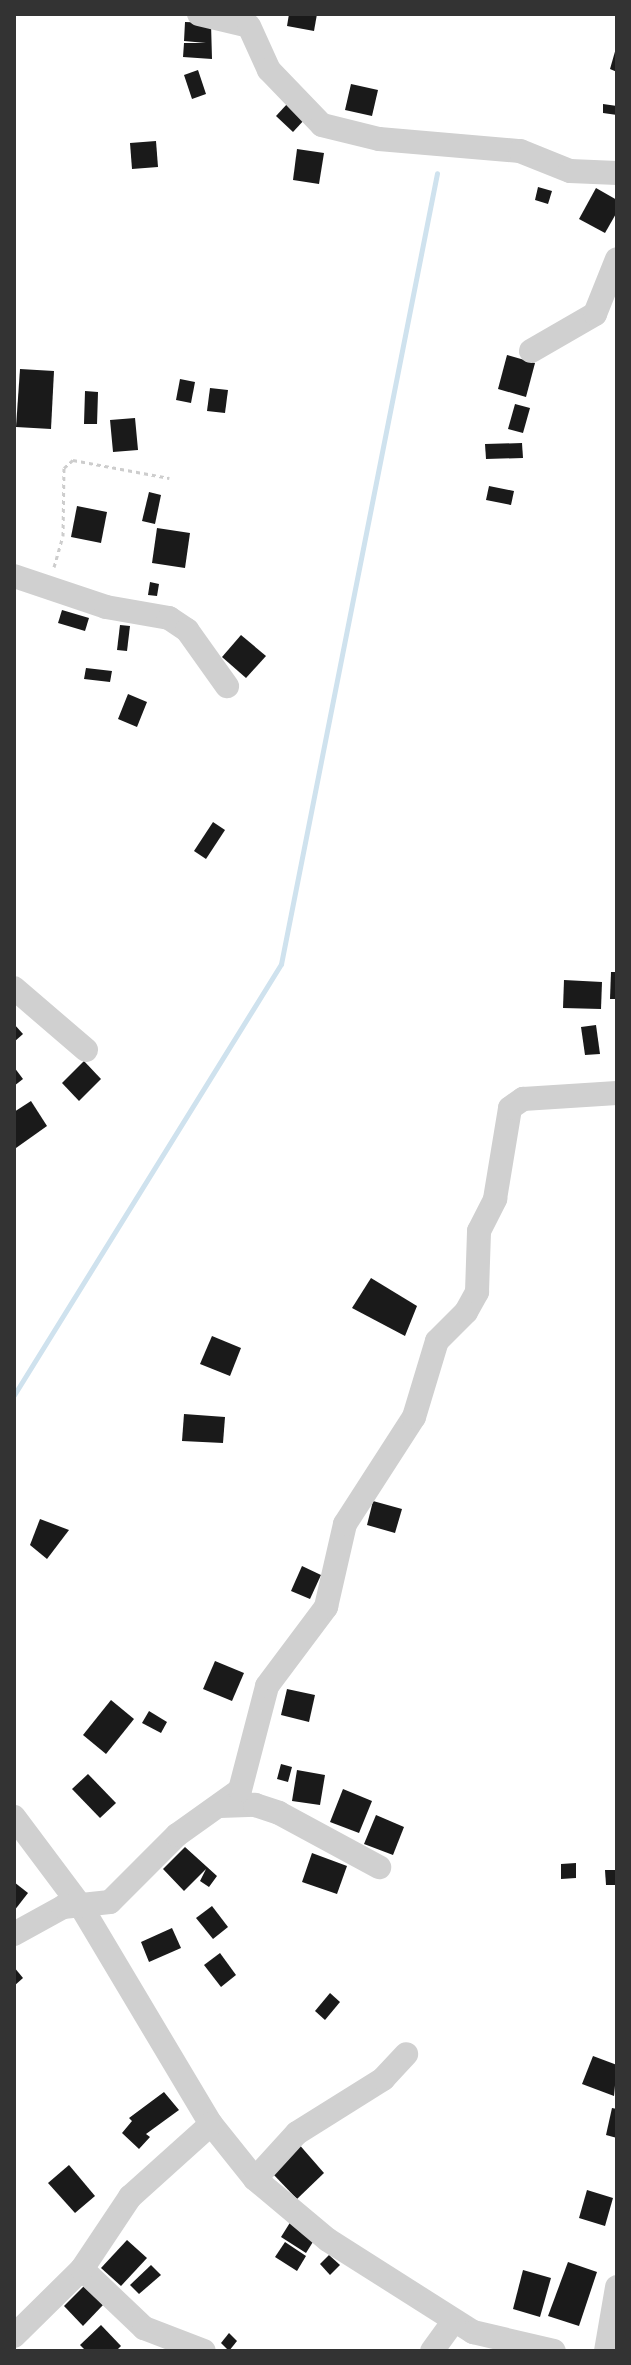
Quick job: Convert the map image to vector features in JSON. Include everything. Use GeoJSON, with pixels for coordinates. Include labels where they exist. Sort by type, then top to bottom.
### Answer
{"type":"FeatureCollection","features":[{"type":"Feature","properties":{"kind":"street"},"geometry":{"type":"LineString","coordinates":[[199,14],[249,26],[269,70],[322,125],[379,139],[520,151],[570,171],[617,173]]}},
{"type":"Feature","properties":{"kind":"street"},"geometry":{"type":"LineString","coordinates":[[531,351],[595,314],[617,259]]}},
{"type":"Feature","properties":{"kind":"street"},"geometry":{"type":"LineString","coordinates":[[14,576],[106,607],[169,618],[187,630],[227,686]]}},
{"type":"Feature","properties":{"kind":"street"},"geometry":{"type":"LineString","coordinates":[[14,988],[86,1050]]}},
{"type":"Feature","properties":{"kind":"street"},"geometry":{"type":"LineString","coordinates":[[14,1934],[54,1910],[110,1902],[124,1892],[177,1835],[220,1806],[245,1780],[267,1686],[326,1607],[345,1524],[414,1417],[437,1341],[477,1292],[479,1231],[495,1199],[508,1111],[523,1099],[617,1093]]}},
{"type":"Feature","properties":{"kind":"street"},"geometry":{"type":"LineString","coordinates":[[220,1806],[255,1805],[279,1813],[379,1867]]}},
{"type":"Feature","properties":{"kind":"street"},"geometry":{"type":"LineString","coordinates":[[14,1817],[82,1908],[211,2124],[255,2179],[328,2240],[454,2321],[491,2338],[554,2351]]}},
{"type":"Feature","properties":{"kind":"street"},"geometry":{"type":"LineString","coordinates":[[255,2179],[297,2133],[383,2079],[406,2054]]}},
{"type":"Feature","properties":{"kind":"street"},"geometry":{"type":"LineString","coordinates":[[14,2336],[82,2269],[130,2197],[211,2124]]}},
{"type":"Feature","properties":{"kind":"street"},"geometry":{"type":"LineString","coordinates":[[82,2269],[144,2328],[204,2351]]}},
{"type":"Feature","properties":{"kind":"street"},"geometry":{"type":"LineString","coordinates":[[606,2351],[617,2287]]}},
{"type":"Feature","properties":{"kind":"street"},"geometry":{"type":"LineString","coordinates":[[432,2351],[454,2321]]}},
{"type":"Feature","properties":{"kind":"path"},"geometry":{"type":"LineString","coordinates":[[46,585],[63,536],[64,468],[73,460],[92,461],[169,478]]}},
{"type":"Feature","properties":{"kind":"building"},"geometry":{"type":"Polygon","coordinates":[[[289,14],[317,14],[314,31],[287,26],[289,14]]]}},
{"type":"Feature","properties":{"kind":"building"},"geometry":{"type":"Polygon","coordinates":[[[185,22],[211,23],[212,59],[183,57],[184,43],[206,43],[184,41],[185,22]]]}},
{"type":"Feature","properties":{"kind":"building"},"geometry":{"type":"Polygon","coordinates":[[[617,49],[617,72],[610,69],[617,49]]]}},
{"type":"Feature","properties":{"kind":"building"},"geometry":{"type":"Polygon","coordinates":[[[198,70],[206,94],[192,99],[184,75],[198,70]]]}},
{"type":"Feature","properties":{"kind":"building"},"geometry":{"type":"Polygon","coordinates":[[[351,84],[378,90],[372,116],[345,110],[351,84]]]}},
{"type":"Feature","properties":{"kind":"building"},"geometry":{"type":"Polygon","coordinates":[[[288,103],[305,119],[293,132],[276,116],[288,103]]]}},
{"type":"Feature","properties":{"kind":"building"},"geometry":{"type":"Polygon","coordinates":[[[603,104],[617,106],[617,115],[603,113],[603,104]]]}},
{"type":"Feature","properties":{"kind":"building"},"geometry":{"type":"Polygon","coordinates":[[[156,141],[158,167],[132,169],[130,143],[156,141]]]}},
{"type":"Feature","properties":{"kind":"building"},"geometry":{"type":"Polygon","coordinates":[[[297,149],[324,153],[319,184],[293,180],[297,149]]]}},
{"type":"Feature","properties":{"kind":"building"},"geometry":{"type":"Polygon","coordinates":[[[538,187],[552,191],[548,204],[535,200],[538,187]]]}},
{"type":"Feature","properties":{"kind":"building"},"geometry":{"type":"Polygon","coordinates":[[[596,188],[617,200],[617,212],[605,233],[579,219],[596,188]]]}},
{"type":"Feature","properties":{"kind":"building"},"geometry":{"type":"Polygon","coordinates":[[[507,355],[535,363],[526,397],[498,389],[507,355]]]}},
{"type":"Feature","properties":{"kind":"building"},"geometry":{"type":"Polygon","coordinates":[[[20,369],[54,371],[51,429],[16,427],[20,369]]]}},
{"type":"Feature","properties":{"kind":"building"},"geometry":{"type":"Polygon","coordinates":[[[180,379],[195,382],[191,403],[176,400],[180,379]]]}},
{"type":"Feature","properties":{"kind":"building"},"geometry":{"type":"Polygon","coordinates":[[[210,388],[228,390],[225,413],[207,411],[210,388]]]}},
{"type":"Feature","properties":{"kind":"building"},"geometry":{"type":"Polygon","coordinates":[[[85,391],[98,392],[97,424],[84,424],[85,391]]]}},
{"type":"Feature","properties":{"kind":"building"},"geometry":{"type":"Polygon","coordinates":[[[515,404],[530,408],[523,433],[508,429],[515,404]]]}},
{"type":"Feature","properties":{"kind":"building"},"geometry":{"type":"Polygon","coordinates":[[[135,418],[138,450],[113,452],[110,420],[135,418]]]}},
{"type":"Feature","properties":{"kind":"building"},"geometry":{"type":"Polygon","coordinates":[[[522,443],[523,458],[486,459],[485,444],[522,443]]]}},
{"type":"Feature","properties":{"kind":"building"},"geometry":{"type":"Polygon","coordinates":[[[489,486],[514,491],[511,505],[486,500],[489,486]]]}},
{"type":"Feature","properties":{"kind":"building"},"geometry":{"type":"Polygon","coordinates":[[[149,492],[161,495],[155,524],[142,521],[149,492]]]}},
{"type":"Feature","properties":{"kind":"building"},"geometry":{"type":"Polygon","coordinates":[[[77,506],[107,512],[101,543],[71,537],[77,506]]]}},
{"type":"Feature","properties":{"kind":"building"},"geometry":{"type":"Polygon","coordinates":[[[157,528],[190,533],[185,568],[152,563],[157,528]]]}},
{"type":"Feature","properties":{"kind":"building"},"geometry":{"type":"Polygon","coordinates":[[[150,582],[159,584],[157,596],[148,595],[150,582]]]}},
{"type":"Feature","properties":{"kind":"building"},"geometry":{"type":"Polygon","coordinates":[[[62,610],[89,618],[85,631],[58,623],[62,610]]]}},
{"type":"Feature","properties":{"kind":"building"},"geometry":{"type":"Polygon","coordinates":[[[120,625],[130,626],[127,651],[117,650],[120,625]]]}},
{"type":"Feature","properties":{"kind":"building"},"geometry":{"type":"Polygon","coordinates":[[[241,635],[266,656],[246,678],[222,657],[241,635]]]}},
{"type":"Feature","properties":{"kind":"building"},"geometry":{"type":"Polygon","coordinates":[[[86,668],[112,671],[110,682],[84,679],[86,668]]]}},
{"type":"Feature","properties":{"kind":"building"},"geometry":{"type":"Polygon","coordinates":[[[128,694],[147,702],[137,727],[118,719],[128,694]]]}},
{"type":"Feature","properties":{"kind":"building"},"geometry":{"type":"Polygon","coordinates":[[[213,822],[225,830],[206,859],[194,851],[213,822]]]}},
{"type":"Feature","properties":{"kind":"building"},"geometry":{"type":"Polygon","coordinates":[[[611,972],[617,972],[617,999],[610,999],[611,972]]]}},
{"type":"Feature","properties":{"kind":"building"},"geometry":{"type":"Polygon","coordinates":[[[564,980],[602,982],[601,1009],[563,1008],[564,980]]]}},
{"type":"Feature","properties":{"kind":"building"},"geometry":{"type":"Polygon","coordinates":[[[14,1024],[23,1034],[14,1042],[14,1024]]]}},
{"type":"Feature","properties":{"kind":"building"},"geometry":{"type":"Polygon","coordinates":[[[596,1025],[600,1054],[585,1055],[581,1027],[596,1025]]]}},
{"type":"Feature","properties":{"kind":"building"},"geometry":{"type":"Polygon","coordinates":[[[84,1061],[101,1079],[79,1101],[62,1083],[84,1061]]]}},
{"type":"Feature","properties":{"kind":"building"},"geometry":{"type":"Polygon","coordinates":[[[14,1067],[23,1079],[14,1086],[14,1067]]]}},
{"type":"Feature","properties":{"kind":"building"},"geometry":{"type":"Polygon","coordinates":[[[31,1101],[47,1126],[16,1148],[14,1112],[31,1101]]]}},
{"type":"Feature","properties":{"kind":"building"},"geometry":{"type":"Polygon","coordinates":[[[371,1278],[417,1306],[405,1336],[352,1308],[371,1278]]]}},
{"type":"Feature","properties":{"kind":"building"},"geometry":{"type":"Polygon","coordinates":[[[212,1336],[241,1348],[230,1376],[200,1364],[212,1336]]]}},
{"type":"Feature","properties":{"kind":"building"},"geometry":{"type":"Polygon","coordinates":[[[184,1414],[225,1417],[223,1443],[182,1441],[184,1414]]]}},
{"type":"Feature","properties":{"kind":"building"},"geometry":{"type":"Polygon","coordinates":[[[373,1501],[402,1509],[395,1533],[367,1525],[373,1501]]]}},
{"type":"Feature","properties":{"kind":"building"},"geometry":{"type":"Polygon","coordinates":[[[40,1519],[69,1530],[47,1559],[30,1545],[40,1519]]]}},
{"type":"Feature","properties":{"kind":"building"},"geometry":{"type":"Polygon","coordinates":[[[302,1566],[321,1575],[310,1599],[291,1591],[302,1566]]]}},
{"type":"Feature","properties":{"kind":"building"},"geometry":{"type":"Polygon","coordinates":[[[215,1661],[244,1673],[232,1701],[203,1689],[215,1661]]]}},
{"type":"Feature","properties":{"kind":"building"},"geometry":{"type":"Polygon","coordinates":[[[287,1689],[315,1695],[309,1722],[281,1715],[287,1689]]]}},
{"type":"Feature","properties":{"kind":"building"},"geometry":{"type":"Polygon","coordinates":[[[111,1700],[134,1719],[106,1754],[83,1735],[111,1700]]]}},
{"type":"Feature","properties":{"kind":"building"},"geometry":{"type":"Polygon","coordinates":[[[149,1711],[167,1722],[161,1733],[142,1723],[149,1711]]]}},
{"type":"Feature","properties":{"kind":"building"},"geometry":{"type":"Polygon","coordinates":[[[281,1764],[292,1767],[288,1782],[277,1779],[281,1764]]]}},
{"type":"Feature","properties":{"kind":"building"},"geometry":{"type":"Polygon","coordinates":[[[297,1770],[325,1775],[320,1805],[292,1801],[297,1770]]]}},
{"type":"Feature","properties":{"kind":"building"},"geometry":{"type":"Polygon","coordinates":[[[88,1774],[116,1803],[100,1818],[72,1789],[88,1774]]]}},
{"type":"Feature","properties":{"kind":"building"},"geometry":{"type":"Polygon","coordinates":[[[343,1789],[372,1801],[359,1833],[330,1822],[343,1789]]]}},
{"type":"Feature","properties":{"kind":"building"},"geometry":{"type":"Polygon","coordinates":[[[376,1815],[404,1827],[393,1855],[364,1844],[376,1815]]]}},
{"type":"Feature","properties":{"kind":"building"},"geometry":{"type":"Polygon","coordinates":[[[185,1847],[217,1876],[209,1887],[200,1881],[206,1869],[184,1891],[163,1869],[185,1847]]]}},
{"type":"Feature","properties":{"kind":"building"},"geometry":{"type":"Polygon","coordinates":[[[312,1853],[347,1866],[337,1894],[302,1882],[312,1853]]]}},
{"type":"Feature","properties":{"kind":"building"},"geometry":{"type":"Polygon","coordinates":[[[576,1863],[576,1878],[561,1879],[561,1864],[576,1863]]]}},
{"type":"Feature","properties":{"kind":"building"},"geometry":{"type":"Polygon","coordinates":[[[605,1870],[617,1870],[617,1885],[606,1885],[605,1870]]]}},
{"type":"Feature","properties":{"kind":"building"},"geometry":{"type":"Polygon","coordinates":[[[14,1882],[28,1893],[14,1911],[14,1882]]]}},
{"type":"Feature","properties":{"kind":"building"},"geometry":{"type":"Polygon","coordinates":[[[212,1906],[228,1927],[213,1939],[196,1918],[212,1906]]]}},
{"type":"Feature","properties":{"kind":"building"},"geometry":{"type":"Polygon","coordinates":[[[172,1928],[181,1948],[149,1962],[141,1942],[172,1928]]]}},
{"type":"Feature","properties":{"kind":"building"},"geometry":{"type":"Polygon","coordinates":[[[220,1953],[236,1975],[221,1987],[204,1965],[220,1953]]]}},
{"type":"Feature","properties":{"kind":"building"},"geometry":{"type":"Polygon","coordinates":[[[14,1967],[23,1978],[14,1986],[14,1967]]]}},
{"type":"Feature","properties":{"kind":"building"},"geometry":{"type":"Polygon","coordinates":[[[330,1993],[340,2002],[325,2020],[315,2011],[330,1993]]]}},
{"type":"Feature","properties":{"kind":"building"},"geometry":{"type":"Polygon","coordinates":[[[593,2056],[617,2065],[614,2096],[582,2084],[593,2056]]]}},
{"type":"Feature","properties":{"kind":"building"},"geometry":{"type":"Polygon","coordinates":[[[164,2092],[179,2110],[146,2134],[150,2137],[139,2149],[122,2133],[132,2121],[129,2118],[164,2092]]]}},
{"type":"Feature","properties":{"kind":"building"},"geometry":{"type":"Polygon","coordinates":[[[612,2108],[617,2109],[617,2138],[606,2135],[612,2108]]]}},
{"type":"Feature","properties":{"kind":"building"},"geometry":{"type":"Polygon","coordinates":[[[297,2142],[324,2173],[297,2199],[272,2173],[297,2142]]]}},
{"type":"Feature","properties":{"kind":"building"},"geometry":{"type":"Polygon","coordinates":[[[69,2165],[95,2196],[75,2213],[48,2183],[69,2165]]]}},
{"type":"Feature","properties":{"kind":"building"},"geometry":{"type":"Polygon","coordinates":[[[587,2190],[613,2198],[605,2226],[579,2218],[587,2190]]]}},
{"type":"Feature","properties":{"kind":"building"},"geometry":{"type":"Polygon","coordinates":[[[291,2221],[316,2237],[306,2253],[281,2237],[291,2221]]]}},
{"type":"Feature","properties":{"kind":"building"},"geometry":{"type":"Polygon","coordinates":[[[127,2240],[147,2258],[121,2286],[101,2268],[127,2240]]]}},
{"type":"Feature","properties":{"kind":"building"},"geometry":{"type":"Polygon","coordinates":[[[285,2242],[306,2256],[297,2271],[275,2257],[285,2242]]]}},
{"type":"Feature","properties":{"kind":"building"},"geometry":{"type":"Polygon","coordinates":[[[329,2255],[340,2265],[330,2275],[320,2264],[329,2255]]]}},
{"type":"Feature","properties":{"kind":"building"},"geometry":{"type":"Polygon","coordinates":[[[568,2262],[597,2272],[579,2326],[548,2316],[568,2262]]]}},
{"type":"Feature","properties":{"kind":"building"},"geometry":{"type":"Polygon","coordinates":[[[151,2265],[161,2275],[139,2294],[130,2285],[151,2265]]]}},
{"type":"Feature","properties":{"kind":"building"},"geometry":{"type":"Polygon","coordinates":[[[523,2270],[551,2278],[540,2317],[513,2309],[523,2270]]]}},
{"type":"Feature","properties":{"kind":"building"},"geometry":{"type":"Polygon","coordinates":[[[84,2286],[103,2305],[83,2326],[64,2306],[84,2286]]]}},
{"type":"Feature","properties":{"kind":"building"},"geometry":{"type":"Polygon","coordinates":[[[101,2325],[121,2346],[116,2351],[86,2351],[80,2345],[101,2325]]]}},
{"type":"Feature","properties":{"kind":"building"},"geometry":{"type":"Polygon","coordinates":[[[229,2333],[237,2341],[229,2351],[221,2343],[229,2333]]]}},
{"type":"Feature","properties":{"kind":"waterway"},"geometry":{"type":"LineString","coordinates":[[14,1395],[281,964],[437,173]]}}]}
